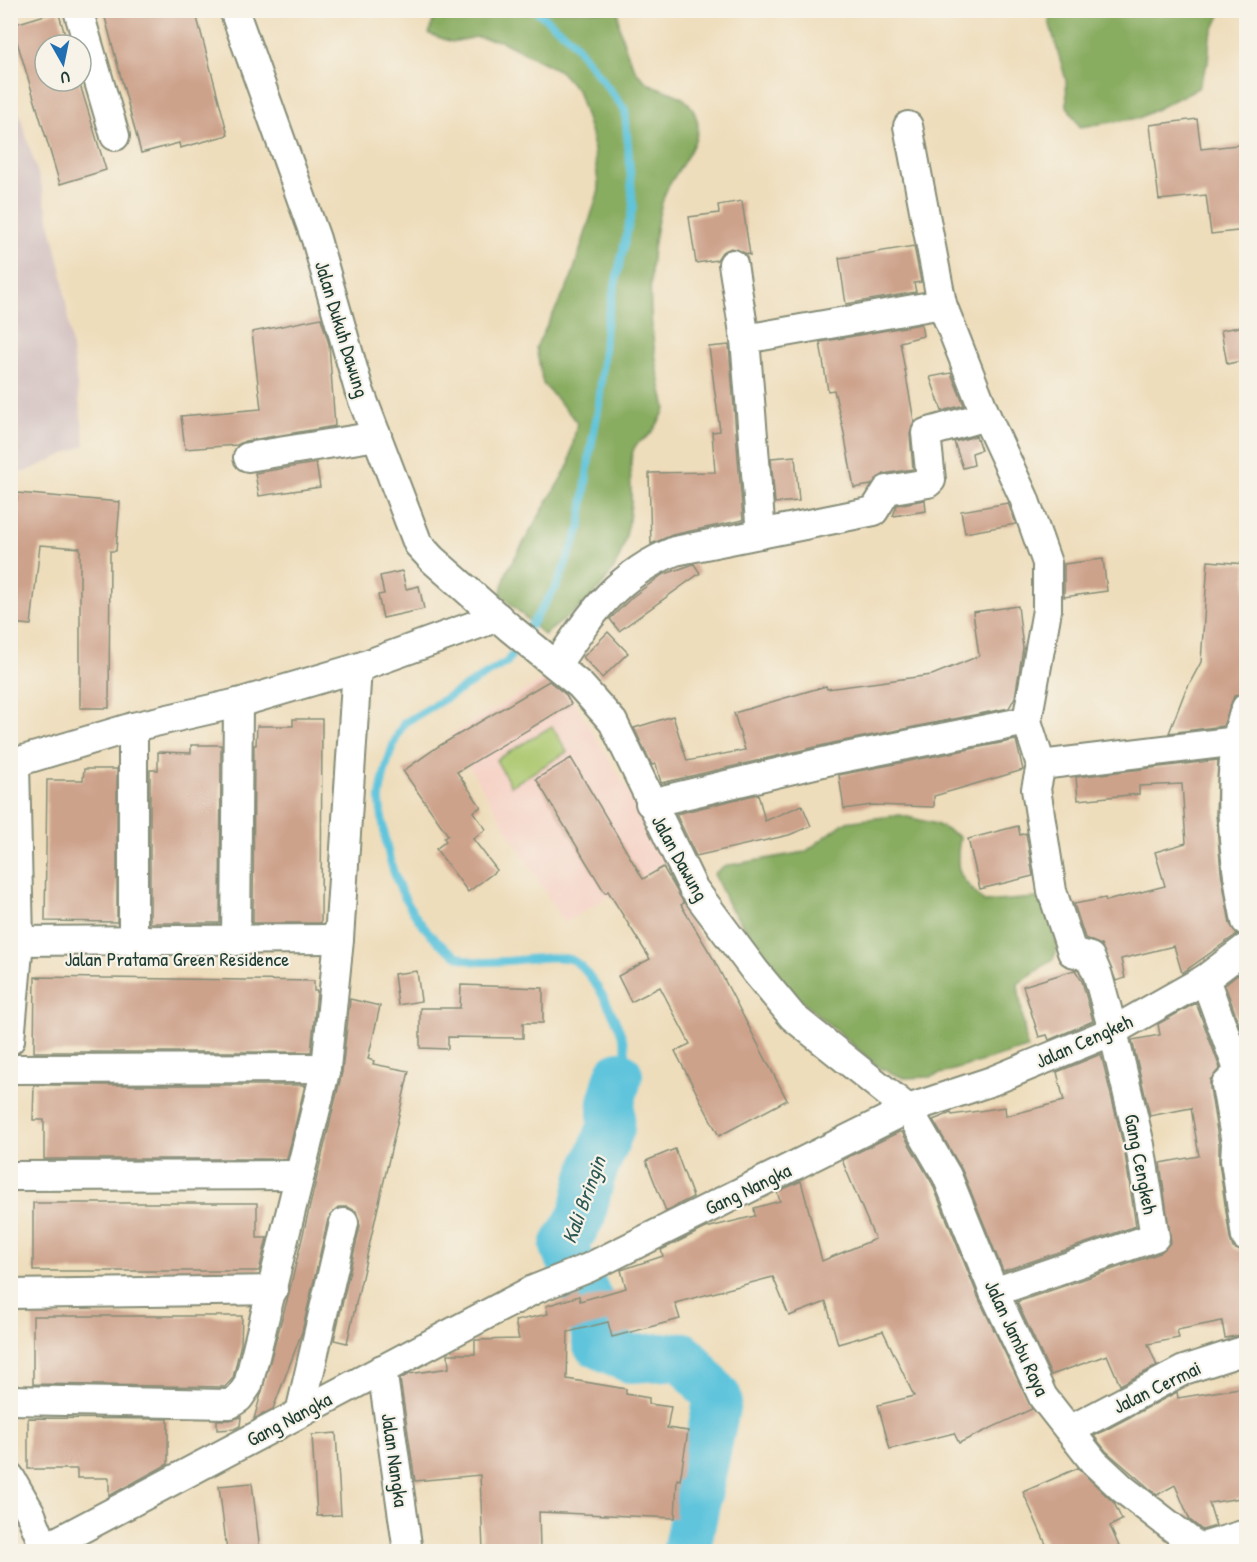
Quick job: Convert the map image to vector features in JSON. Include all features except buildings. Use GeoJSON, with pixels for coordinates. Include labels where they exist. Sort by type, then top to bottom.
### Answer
{"type":"FeatureCollection","features":[{"type":"Feature","properties":{"kind":"street"},"geometry":{"type":"LineString","coordinates":[[78,10],[115,136]]}},
{"type":"Feature","properties":{"kind":"street","name":"Jalan Dukuh Dawung"},"geometry":{"type":"LineString","coordinates":[[234,10],[316,239],[359,390],[418,544],[504,622]]}},
{"type":"Feature","properties":{"kind":"street"},"geometry":{"type":"LineString","coordinates":[[908,126],[942,304],[986,416],[1024,498],[1047,563],[1047,610],[1027,721],[1041,765],[1036,789],[1052,891],[1072,951],[1089,957],[1094,966],[1113,1031]]}},
{"type":"Feature","properties":{"kind":"street"},"geometry":{"type":"LineString","coordinates":[[733,264],[745,339],[761,534]]}},
{"type":"Feature","properties":{"kind":"street"},"geometry":{"type":"LineString","coordinates":[[745,339],[942,304]]}},
{"type":"Feature","properties":{"kind":"street"},"geometry":{"type":"LineString","coordinates":[[548,657],[595,608],[640,569],[675,551],[874,511],[888,490],[928,483],[931,480],[926,433],[986,416]]}},
{"type":"Feature","properties":{"kind":"street"},"geometry":{"type":"LineString","coordinates":[[248,457],[377,436]]}},
{"type":"Feature","properties":{"kind":"street"},"geometry":{"type":"LineString","coordinates":[[10,1040],[14,951],[13,763],[133,727],[238,703],[504,622]]}},
{"type":"Feature","properties":{"kind":"street","name":"Jalan Dawung"},"geometry":{"type":"LineString","coordinates":[[504,622],[548,657],[613,722],[650,803],[693,888],[754,971],[793,1017],[908,1109]]}},
{"type":"Feature","properties":{"kind":"street"},"geometry":{"type":"LineString","coordinates":[[10,1400],[230,1404],[239,1398],[248,1385],[326,1068],[338,949],[357,668]]}},
{"type":"Feature","properties":{"kind":"street","name":"Jalan Pratama Green Residence"},"geometry":{"type":"LineString","coordinates":[[225,947],[238,703]]}},
{"type":"Feature","properties":{"kind":"street"},"geometry":{"type":"LineString","coordinates":[[1246,708],[1241,741],[1234,838],[1246,921]]}},
{"type":"Feature","properties":{"kind":"street"},"geometry":{"type":"LineString","coordinates":[[650,803],[836,759],[1027,721]]}},
{"type":"Feature","properties":{"kind":"street","name":"Jalan Pratama Green Residence"},"geometry":{"type":"LineString","coordinates":[[133,727],[133,941]]}},
{"type":"Feature","properties":{"kind":"street"},"geometry":{"type":"LineString","coordinates":[[1041,765],[1241,741]]}},
{"type":"Feature","properties":{"kind":"street","name":"Jalan Pratama Green Residence"},"geometry":{"type":"LineString","coordinates":[[14,951],[133,941],[225,947]]}},
{"type":"Feature","properties":{"kind":"street","name":"Jalan Pratama Green Residence"},"geometry":{"type":"LineString","coordinates":[[14,951],[225,947],[338,949]]}},
{"type":"Feature","properties":{"kind":"street","name":"Jalan Cengkeh"},"geometry":{"type":"LineString","coordinates":[[908,1109],[992,1082],[1113,1031],[1205,979],[1246,948]]}},
{"type":"Feature","properties":{"kind":"street"},"geometry":{"type":"LineString","coordinates":[[1205,979],[1239,1072],[1226,1086],[1236,1143],[1235,1160],[1246,1237]]}},
{"type":"Feature","properties":{"kind":"street","name":"Gang Cengkeh"},"geometry":{"type":"LineString","coordinates":[[994,1292],[1155,1237],[1140,1145],[1113,1031]]}},
{"type":"Feature","properties":{"kind":"street"},"geometry":{"type":"LineString","coordinates":[[10,1069],[326,1068]]}},
{"type":"Feature","properties":{"kind":"street","name":"Gang Nangka"},"geometry":{"type":"LineString","coordinates":[[45,1550],[533,1290],[588,1268],[908,1109]]}},
{"type":"Feature","properties":{"kind":"street","name":"Jalan Jambu Raya"},"geometry":{"type":"LineString","coordinates":[[908,1109],[948,1176],[994,1292],[1043,1397],[1094,1462],[1123,1490],[1197,1550]]}},
{"type":"Feature","properties":{"kind":"street"},"geometry":{"type":"LineString","coordinates":[[10,1176],[300,1175]]}},
{"type":"Feature","properties":{"kind":"street"},"geometry":{"type":"LineString","coordinates":[[300,1413],[344,1223]]}},
{"type":"Feature","properties":{"kind":"street"},"geometry":{"type":"LineString","coordinates":[[10,1294],[273,1290]]}},
{"type":"Feature","properties":{"kind":"street","name":"Jalan Cermai"},"geometry":{"type":"LineString","coordinates":[[1070,1430],[1184,1370],[1246,1350]]}},
{"type":"Feature","properties":{"kind":"street","name":"Jalan Nangka"},"geometry":{"type":"LineString","coordinates":[[381,1369],[408,1551]]}},
{"type":"Feature","properties":{"kind":"street"},"geometry":{"type":"LineString","coordinates":[[10,1477],[30,1512],[45,1550]]}},
{"type":"Feature","properties":{"kind":"street"},"geometry":{"type":"LineString","coordinates":[[1197,1550],[1246,1534]]}},
{"type":"Feature","properties":{"kind":"shaded area"},"geometry":{"type":"Polygon","coordinates":[[[15,100],[41,184],[62,273],[85,445],[25,472],[10,471],[10,101],[15,100]]]}},
{"type":"Feature","properties":{"kind":"shaded area"},"geometry":{"type":"Polygon","coordinates":[[[556,672],[670,860],[564,923],[450,735],[556,672]]]}},
{"type":"Feature","properties":{"kind":"green space"},"geometry":{"type":"Polygon","coordinates":[[[1050,10],[1222,11],[1210,37],[1208,62],[1198,88],[1139,118],[1080,127],[1067,106],[1066,80],[1049,21],[1050,10]]]}},
{"type":"Feature","properties":{"kind":"green space"},"geometry":{"type":"Polygon","coordinates":[[[436,11],[619,11],[622,36],[637,73],[649,84],[673,93],[687,102],[693,109],[697,120],[698,128],[693,146],[663,199],[654,239],[650,288],[651,312],[656,360],[666,408],[650,435],[637,444],[633,451],[628,527],[616,565],[595,594],[544,635],[500,594],[507,571],[569,465],[577,422],[543,384],[536,347],[571,279],[599,190],[592,137],[577,90],[560,71],[501,41],[476,37],[452,42],[429,34],[436,11]]]}},
{"type":"Feature","properties":{"kind":"green space"},"geometry":{"type":"Polygon","coordinates":[[[552,726],[567,752],[511,786],[496,760],[552,726]]]}},
{"type":"Feature","properties":{"kind":"green space"},"geometry":{"type":"Polygon","coordinates":[[[900,815],[936,824],[960,837],[958,867],[960,874],[984,902],[1036,898],[1048,904],[1057,948],[1053,959],[1018,984],[1027,1048],[930,1077],[904,1078],[880,1068],[794,995],[729,906],[714,874],[724,866],[805,852],[845,822],[900,815]]]}},
{"type":"Feature","properties":{"kind":"waterway"},"geometry":{"type":"LineString","coordinates":[[535,10],[570,38],[625,110],[633,206],[606,325],[599,405],[580,528],[557,585],[507,662],[404,723],[389,758],[381,787],[380,803],[394,873],[407,902],[425,928],[445,948],[467,960],[496,962],[552,957],[572,960],[580,966],[598,988],[620,1030],[626,1053],[619,1075]]}},
{"type":"Feature","properties":{"kind":"waterway","name":"Kali Bringin"},"geometry":{"type":"LineString","coordinates":[[619,1075],[611,1102],[611,1128],[591,1177],[582,1215],[564,1246],[590,1302],[596,1343],[630,1359],[683,1356],[718,1398],[686,1552]]}}]}
